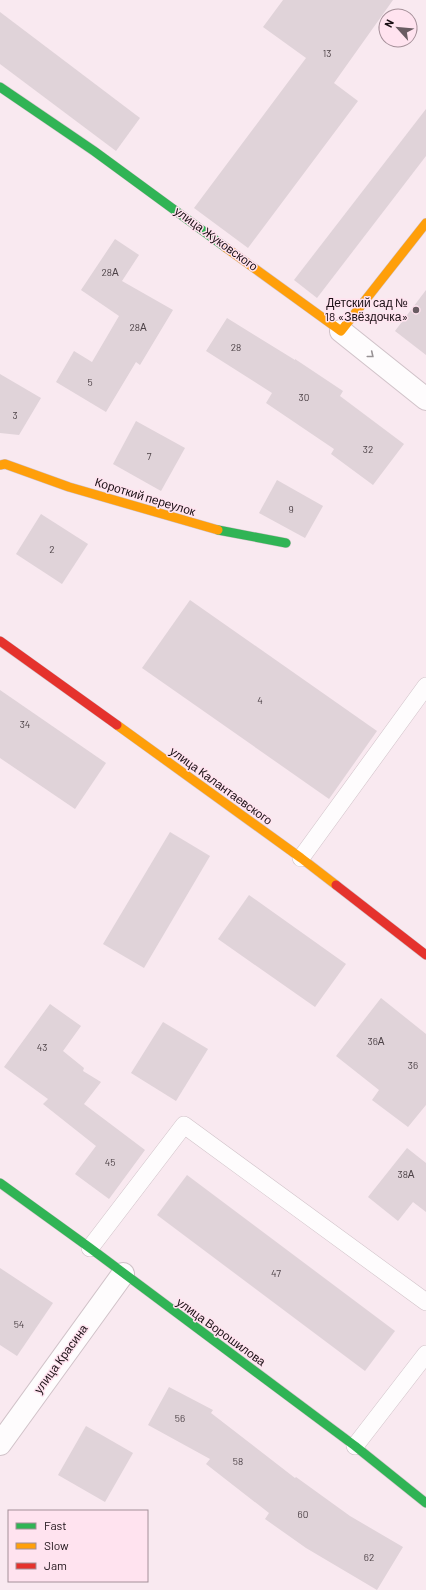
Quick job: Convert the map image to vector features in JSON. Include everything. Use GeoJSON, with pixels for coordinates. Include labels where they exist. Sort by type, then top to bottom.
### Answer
{"type":"FeatureCollection","features":[{"type":"Feature","properties":{"kind":"street","name":"улица Жуковского"},"geometry":{"type":"LineString","coordinates":[[0,87],[94,151],[341,331],[426,399]]}},
{"type":"Feature","properties":{"kind":"street"},"geometry":{"type":"LineString","coordinates":[[341,331],[426,222]]}},
{"type":"Feature","properties":{"kind":"street","name":"Короткий переулок"},"geometry":{"type":"LineString","coordinates":[[0,465],[4,464],[69,487],[207,528],[286,543]]}},
{"type":"Feature","properties":{"kind":"street","name":"улица Калантаевского"},"geometry":{"type":"LineString","coordinates":[[0,642],[301,858],[426,955]]}},
{"type":"Feature","properties":{"kind":"street","name":"улица Ворошилова"},"geometry":{"type":"LineString","coordinates":[[0,1183],[90,1248],[355,1446],[426,1503]]}},
{"type":"Feature","properties":{"kind":"street","name":"улица Красина"},"geometry":{"type":"LineString","coordinates":[[0,1444],[123,1274]]}},
{"type":"Feature","properties":{"kind":"lane"},"geometry":{"type":"LineString","coordinates":[[301,858],[426,686]]}},
{"type":"Feature","properties":{"kind":"lane"},"geometry":{"type":"LineString","coordinates":[[90,1248],[184,1125],[426,1302]]}},
{"type":"Feature","properties":{"kind":"lane"},"geometry":{"type":"LineString","coordinates":[[355,1446],[426,1354]]}},
{"type":"Feature","properties":{"kind":"building"},"geometry":{"type":"Polygon","coordinates":[[[283,0],[393,0],[387,8],[378,8],[378,21],[334,83],[358,101],[248,248],[194,208],[306,58],[263,27],[283,0]]]}},
{"type":"Feature","properties":{"kind":"building"},"geometry":{"type":"Polygon","coordinates":[[[0,12],[140,118],[116,151],[0,64],[0,12]]]}},
{"type":"Feature","properties":{"kind":"building"},"geometry":{"type":"Polygon","coordinates":[[[426,109],[426,156],[317,298],[294,280],[426,109]]]}},
{"type":"Feature","properties":{"kind":"building"},"geometry":{"type":"Polygon","coordinates":[[[115,239],[139,255],[122,281],[173,310],[140,365],[136,362],[106,412],[56,382],[74,351],[92,362],[119,316],[81,290],[115,239]]]}},
{"type":"Feature","properties":{"kind":"building","name":"Детский сад № 18 «Звёздочка»"},"geometry":{"type":"Polygon","coordinates":[[[426,290],[426,355],[395,331],[426,290]]]}},
{"type":"Feature","properties":{"kind":"building"},"geometry":{"type":"Polygon","coordinates":[[[227,318],[295,359],[343,391],[340,396],[404,444],[373,485],[331,454],[334,449],[266,403],[272,393],[206,351],[227,318]]]}},
{"type":"Feature","properties":{"kind":"building"},"geometry":{"type":"Polygon","coordinates":[[[0,374],[41,398],[19,435],[0,433],[0,374]]]}},
{"type":"Feature","properties":{"kind":"building"},"geometry":{"type":"Polygon","coordinates":[[[136,421],[185,448],[161,491],[113,464],[136,421]]]}},
{"type":"Feature","properties":{"kind":"building"},"geometry":{"type":"Polygon","coordinates":[[[277,480],[323,506],[305,538],[259,513],[277,480]]]}},
{"type":"Feature","properties":{"kind":"building"},"geometry":{"type":"Polygon","coordinates":[[[41,514],[88,544],[62,584],[16,554],[41,514]]]}},
{"type":"Feature","properties":{"kind":"building"},"geometry":{"type":"Polygon","coordinates":[[[190,600],[377,731],[329,799],[142,668],[190,600]]]}},
{"type":"Feature","properties":{"kind":"building"},"geometry":{"type":"Polygon","coordinates":[[[0,690],[106,763],[75,809],[0,758],[0,690]]]}},
{"type":"Feature","properties":{"kind":"building"},"geometry":{"type":"Polygon","coordinates":[[[170,832],[210,856],[144,968],[103,944],[170,832]]]}},
{"type":"Feature","properties":{"kind":"building"},"geometry":{"type":"Polygon","coordinates":[[[249,895],[346,964],[315,1007],[218,939],[249,895]]]}},
{"type":"Feature","properties":{"kind":"building"},"geometry":{"type":"Polygon","coordinates":[[[381,998],[426,1034],[426,1105],[408,1127],[372,1100],[379,1090],[336,1056],[381,998]]]}},
{"type":"Feature","properties":{"kind":"building"},"geometry":{"type":"Polygon","coordinates":[[[50,1004],[81,1026],[63,1051],[84,1068],[83,1071],[101,1082],[84,1104],[145,1150],[109,1199],[75,1174],[96,1146],[43,1104],[48,1099],[4,1067],[50,1004]]]}},
{"type":"Feature","properties":{"kind":"building"},"geometry":{"type":"Polygon","coordinates":[[[163,1022],[208,1049],[176,1101],[131,1073],[163,1022]]]}},
{"type":"Feature","properties":{"kind":"building"},"geometry":{"type":"Polygon","coordinates":[[[407,1148],[426,1163],[426,1212],[413,1202],[398,1221],[368,1197],[407,1148]]]}},
{"type":"Feature","properties":{"kind":"building"},"geometry":{"type":"Polygon","coordinates":[[[187,1175],[395,1331],[365,1371],[157,1215],[187,1175]]]}},
{"type":"Feature","properties":{"kind":"building"},"geometry":{"type":"Polygon","coordinates":[[[0,1268],[53,1303],[17,1356],[0,1345],[0,1268]]]}},
{"type":"Feature","properties":{"kind":"building"},"geometry":{"type":"Polygon","coordinates":[[[169,1387],[213,1410],[211,1413],[295,1478],[296,1477],[350,1516],[403,1547],[377,1590],[306,1548],[265,1519],[269,1513],[206,1464],[210,1459],[148,1425],[169,1387]]]}},
{"type":"Feature","properties":{"kind":"building"},"geometry":{"type":"Polygon","coordinates":[[[86,1426],[133,1453],[105,1502],[58,1475],[86,1426]]]}},
{"type":"Feature","properties":{"kind":"traffic: fast"},"geometry":{"type":"LineString","coordinates":[[0,87],[94,151],[225,247]]}},
{"type":"Feature","properties":{"kind":"traffic: fast"},"geometry":{"type":"LineString","coordinates":[[218,530],[286,543]]}},
{"type":"Feature","properties":{"kind":"traffic: fast"},"geometry":{"type":"LineString","coordinates":[[0,1183],[90,1248],[355,1446],[426,1503]]}},
{"type":"Feature","properties":{"kind":"traffic: slow"},"geometry":{"type":"LineString","coordinates":[[225,247],[341,331],[426,223]]}},
{"type":"Feature","properties":{"kind":"traffic: slow"},"geometry":{"type":"LineString","coordinates":[[0,465],[5,464],[69,487],[218,530]]}},
{"type":"Feature","properties":{"kind":"traffic: slow"},"geometry":{"type":"LineString","coordinates":[[117,725],[336,885]]}},
{"type":"Feature","properties":{"kind":"traffic: jam"},"geometry":{"type":"LineString","coordinates":[[0,641],[117,725]]}},
{"type":"Feature","properties":{"kind":"traffic: jam"},"geometry":{"type":"LineString","coordinates":[[336,885],[426,955]]}},
{"type":"Feature","properties":{"kind":"place","name":"Детский сад № 18 «Звёздочка»"},"geometry":{"type":"Point","coordinates":[416,310]}}]}
